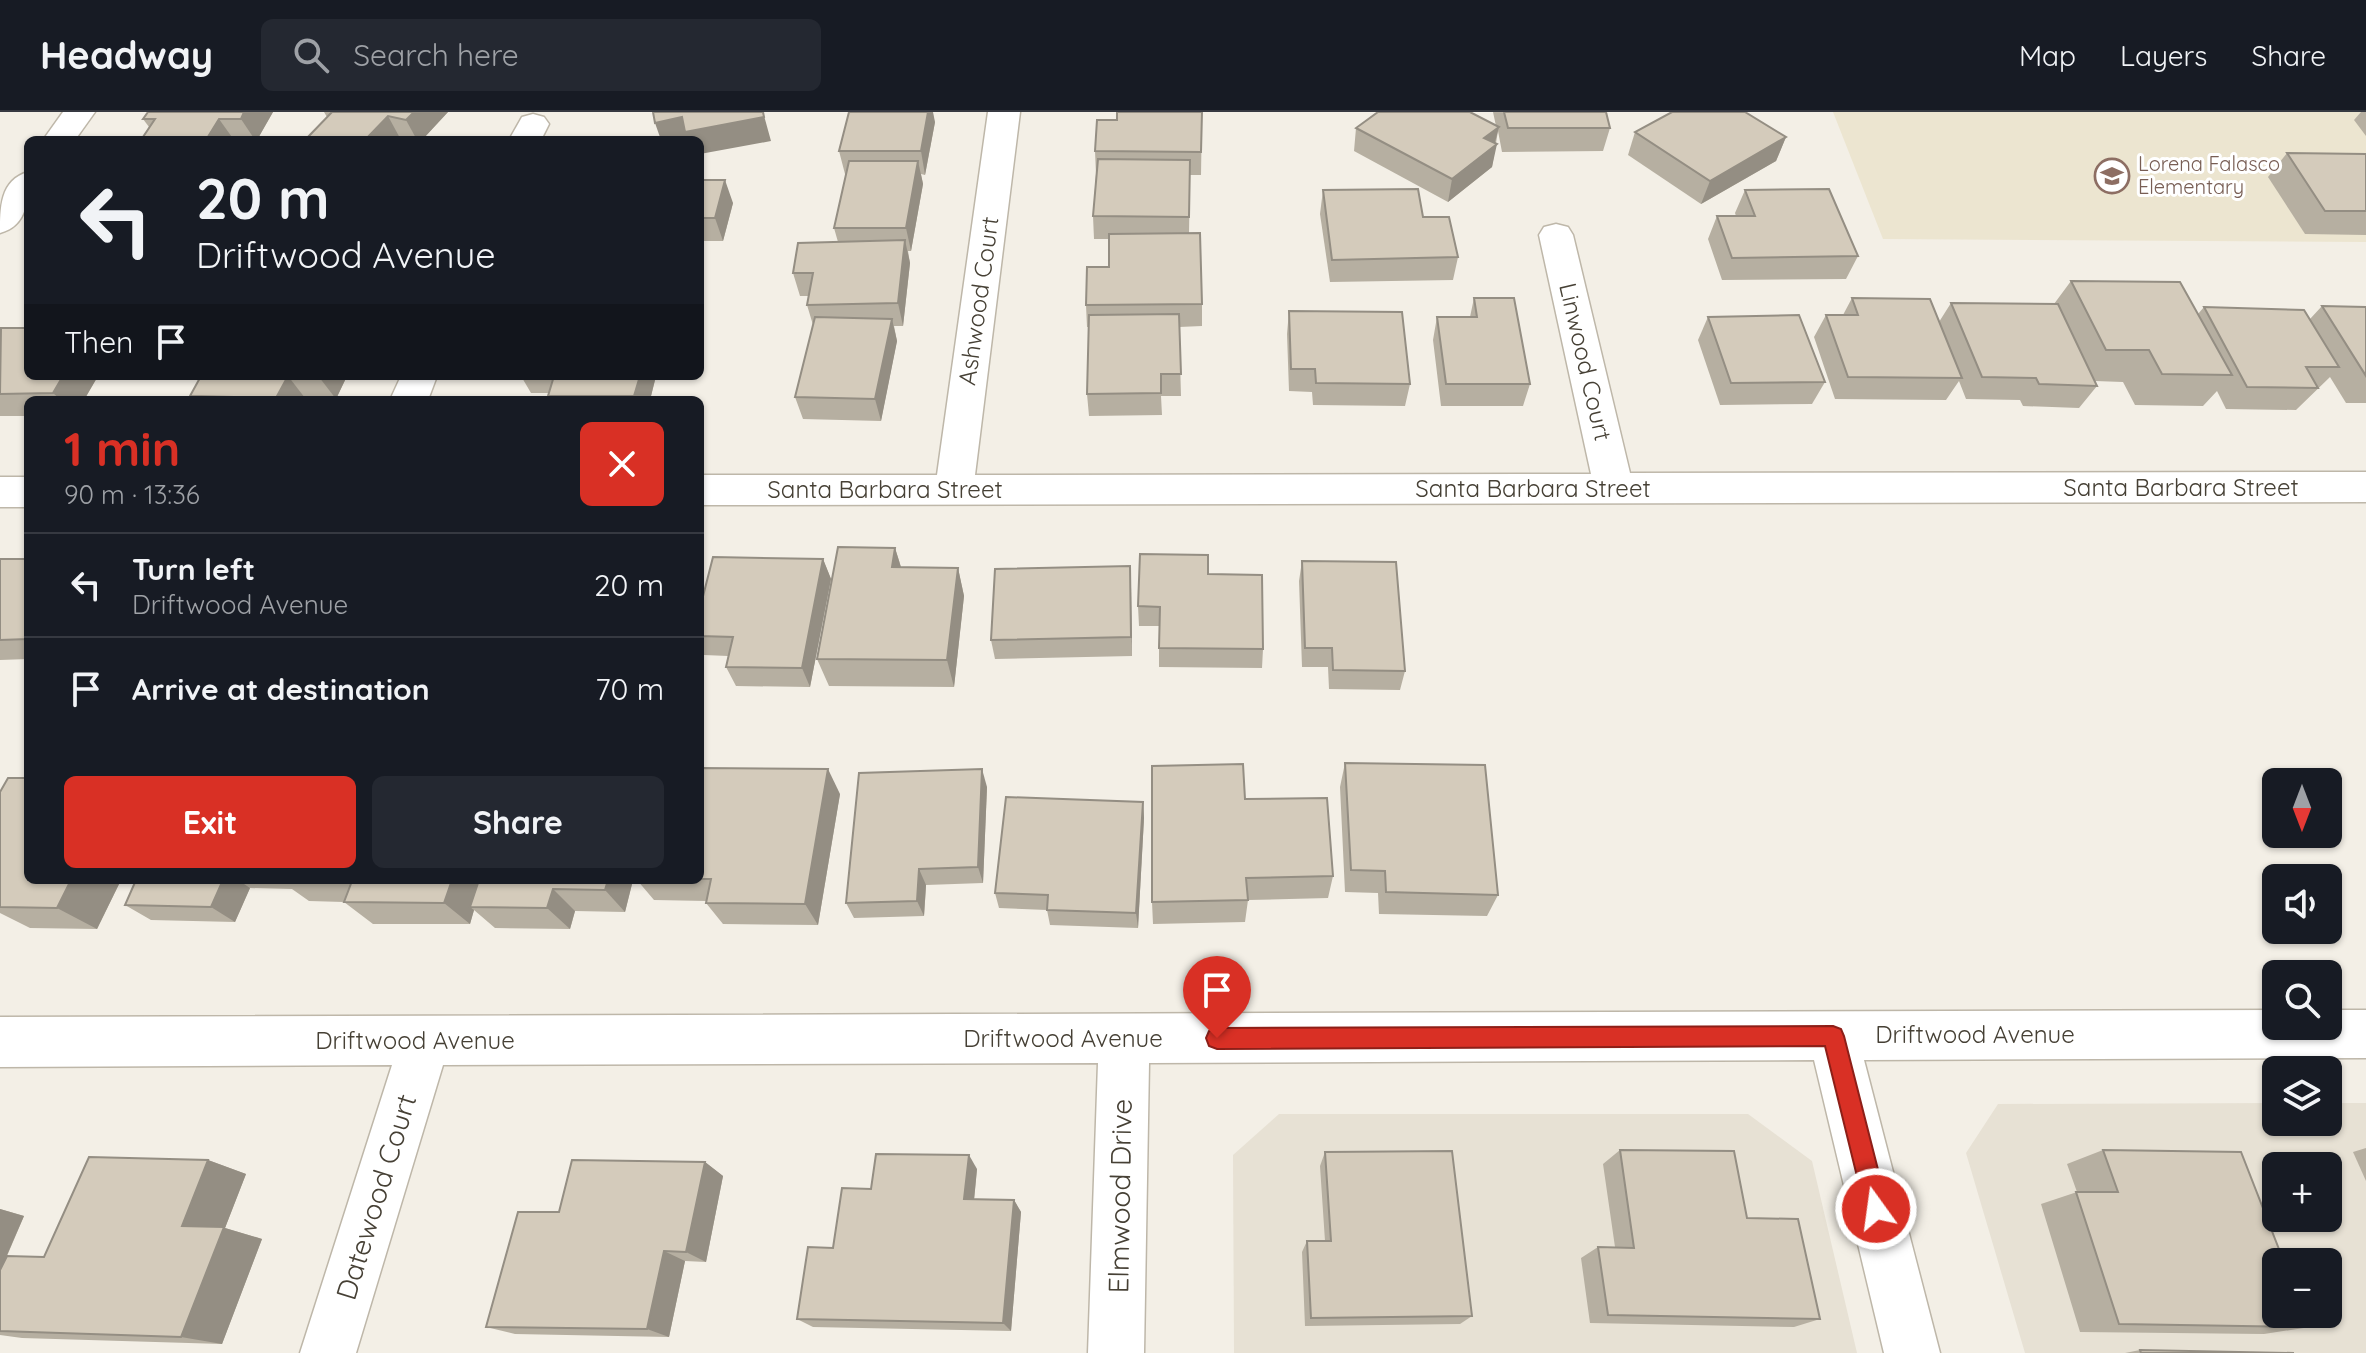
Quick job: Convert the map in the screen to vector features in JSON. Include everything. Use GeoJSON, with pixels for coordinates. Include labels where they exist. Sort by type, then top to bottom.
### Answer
{"type":"FeatureCollection","features":[{"type":"Feature","properties":{"kind":"street"},"geometry":{"type":"LineString","coordinates":[[62,136],[79,112]]}},
{"type":"Feature","properties":{"kind":"street","name":"Ashwood Court"},"geometry":{"type":"LineString","coordinates":[[954,490],[1004,112]]}},
{"type":"Feature","properties":{"kind":"street"},"geometry":{"type":"LineString","coordinates":[[0,222],[24,189]]}},
{"type":"Feature","properties":{"kind":"street","name":"Linwood Court"},"geometry":{"type":"LineString","coordinates":[[1556,235],[1614,489]]}},
{"type":"Feature","properties":{"kind":"street","name":"Santa Barbara Street"},"geometry":{"type":"LineString","coordinates":[[704,490],[2366,487]]}},
{"type":"Feature","properties":{"kind":"street"},"geometry":{"type":"LineString","coordinates":[[0,492],[24,492]]}},
{"type":"Feature","properties":{"kind":"street","name":"Driftwood Avenue"},"geometry":{"type":"LineString","coordinates":[[0,1042],[2366,1034]]}},
{"type":"Feature","properties":{"kind":"street"},"geometry":{"type":"LineString","coordinates":[[1833,1036],[1912,1353]]}},
{"type":"Feature","properties":{"kind":"street","name":"Elmwood Drive"},"geometry":{"type":"LineString","coordinates":[[1116,1353],[1124,1039]]}},
{"type":"Feature","properties":{"kind":"street","name":"Datewood Court"},"geometry":{"type":"LineString","coordinates":[[328,1353],[425,1041]]}},
{"type":"Feature","properties":{"kind":"shaded area","name":"Lorena Falasco Elementary"},"geometry":{"type":"Polygon","coordinates":[[[1833,112],[2366,112],[2366,242],[1883,239],[1833,112]]]}},
{"type":"Feature","properties":{"kind":"shaded area"},"geometry":{"type":"Polygon","coordinates":[[[2262,1103],[2262,1136],[2342,1136],[2342,1103],[2366,1103],[2366,1353],[2025,1353],[1966,1153],[1998,1104],[2262,1103]]]}},
{"type":"Feature","properties":{"kind":"shaded area"},"geometry":{"type":"Polygon","coordinates":[[[1279,1114],[1748,1114],[1812,1161],[1857,1353],[1234,1353],[1233,1155],[1279,1114]]]}},
{"type":"Feature","properties":{"kind":"building"},"geometry":{"type":"Polygon","coordinates":[[[148,112],[244,112],[241,119],[219,119],[208,136],[144,136],[155,119],[143,119],[148,112]]]}},
{"type":"Feature","properties":{"kind":"building"},"geometry":{"type":"Polygon","coordinates":[[[332,112],[414,112],[406,120],[388,116],[369,136],[309,136],[332,112]]]}},
{"type":"Feature","properties":{"kind":"building"},"geometry":{"type":"Polygon","coordinates":[[[653,112],[763,112],[764,117],[685,132],[682,117],[655,123],[653,112]]]}},
{"type":"Feature","properties":{"kind":"building"},"geometry":{"type":"Polygon","coordinates":[[[849,112],[928,112],[921,151],[839,151],[849,112]]]}},
{"type":"Feature","properties":{"kind":"building"},"geometry":{"type":"Polygon","coordinates":[[[1117,112],[1202,112],[1201,152],[1095,151],[1097,120],[1117,120],[1117,112]]]}},
{"type":"Feature","properties":{"kind":"building"},"geometry":{"type":"Polygon","coordinates":[[[1378,112],[1470,112],[1499,127],[1484,138],[1497,144],[1452,179],[1356,128],[1378,112]]]}},
{"type":"Feature","properties":{"kind":"building"},"geometry":{"type":"Polygon","coordinates":[[[1504,112],[1606,112],[1610,128],[1508,128],[1504,112]]]}},
{"type":"Feature","properties":{"kind":"building"},"geometry":{"type":"Polygon","coordinates":[[[1672,112],[1745,112],[1786,137],[1710,181],[1635,132],[1672,112]]]}},
{"type":"Feature","properties":{"kind":"building"},"geometry":{"type":"Polygon","coordinates":[[[2287,153],[2366,154],[2366,211],[2325,211],[2287,153]]]}},
{"type":"Feature","properties":{"kind":"building"},"geometry":{"type":"Polygon","coordinates":[[[1098,159],[1190,160],[1189,217],[1093,216],[1098,159]]]}},
{"type":"Feature","properties":{"kind":"building"},"geometry":{"type":"Polygon","coordinates":[[[849,161],[918,161],[906,228],[834,228],[849,161]]]}},
{"type":"Feature","properties":{"kind":"building"},"geometry":{"type":"Polygon","coordinates":[[[704,180],[725,180],[715,218],[704,218],[704,180]]]}},
{"type":"Feature","properties":{"kind":"building"},"geometry":{"type":"Polygon","coordinates":[[[1418,189],[1423,217],[1449,217],[1458,257],[1332,260],[1323,190],[1418,189]]]}},
{"type":"Feature","properties":{"kind":"building"},"geometry":{"type":"Polygon","coordinates":[[[1829,189],[1858,256],[1732,258],[1717,216],[1755,216],[1745,190],[1829,189]]]}},
{"type":"Feature","properties":{"kind":"building"},"geometry":{"type":"Polygon","coordinates":[[[1200,233],[1202,304],[1086,305],[1087,267],[1109,267],[1109,234],[1200,233]]]}},
{"type":"Feature","properties":{"kind":"building"},"geometry":{"type":"Polygon","coordinates":[[[905,240],[898,303],[807,305],[813,273],[793,273],[798,243],[905,240]]]}},
{"type":"Feature","properties":{"kind":"building"},"geometry":{"type":"Polygon","coordinates":[[[2071,281],[2180,282],[2232,375],[2162,374],[2149,350],[2106,350],[2071,281]]]}},
{"type":"Feature","properties":{"kind":"building"},"geometry":{"type":"Polygon","coordinates":[[[1474,298],[1514,298],[1530,384],[1446,384],[1437,317],[1477,317],[1474,298]]]}},
{"type":"Feature","properties":{"kind":"building"},"geometry":{"type":"Polygon","coordinates":[[[1852,298],[1930,299],[1962,378],[1848,377],[1826,315],[1858,315],[1852,298]]]}},
{"type":"Feature","properties":{"kind":"building"},"geometry":{"type":"Polygon","coordinates":[[[1951,303],[2058,304],[2097,386],[2039,384],[2036,378],[1982,377],[1951,303]]]}},
{"type":"Feature","properties":{"kind":"building"},"geometry":{"type":"Polygon","coordinates":[[[2322,306],[2366,307],[2366,376],[2322,306]]]}},
{"type":"Feature","properties":{"kind":"building"},"geometry":{"type":"Polygon","coordinates":[[[2204,307],[2304,310],[2339,367],[2306,367],[2318,388],[2247,387],[2204,307]]]}},
{"type":"Feature","properties":{"kind":"building"},"geometry":{"type":"Polygon","coordinates":[[[1289,311],[1402,312],[1410,384],[1316,383],[1315,369],[1291,369],[1289,311]]]}},
{"type":"Feature","properties":{"kind":"building"},"geometry":{"type":"Polygon","coordinates":[[[1179,314],[1181,374],[1161,374],[1161,393],[1087,394],[1089,315],[1179,314]]]}},
{"type":"Feature","properties":{"kind":"building"},"geometry":{"type":"Polygon","coordinates":[[[1799,315],[1825,382],[1731,383],[1708,317],[1799,315]]]}},
{"type":"Feature","properties":{"kind":"building"},"geometry":{"type":"Polygon","coordinates":[[[815,317],[892,319],[875,399],[795,397],[815,317]]]}},
{"type":"Feature","properties":{"kind":"building"},"geometry":{"type":"Polygon","coordinates":[[[1,328],[24,328],[24,380],[61,380],[53,393],[0,394],[1,328]]]}},
{"type":"Feature","properties":{"kind":"building"},"geometry":{"type":"Polygon","coordinates":[[[199,380],[286,380],[277,396],[190,396],[199,380]]]}},
{"type":"Feature","properties":{"kind":"building"},"geometry":{"type":"Polygon","coordinates":[[[553,380],[639,380],[634,396],[548,396],[553,380]]]}},
{"type":"Feature","properties":{"kind":"building"},"geometry":{"type":"Polygon","coordinates":[[[838,547],[895,548],[892,567],[958,568],[947,660],[817,659],[838,547]]]}},
{"type":"Feature","properties":{"kind":"building"},"geometry":{"type":"Polygon","coordinates":[[[1140,554],[1208,555],[1208,574],[1262,575],[1263,649],[1159,648],[1160,607],[1138,606],[1140,554]]]}},
{"type":"Feature","properties":{"kind":"building"},"geometry":{"type":"Polygon","coordinates":[[[713,557],[823,559],[802,668],[726,667],[733,637],[704,636],[704,592],[713,557]]]}},
{"type":"Feature","properties":{"kind":"building"},"geometry":{"type":"Polygon","coordinates":[[[0,559],[24,559],[24,639],[0,640],[0,559]]]}},
{"type":"Feature","properties":{"kind":"building"},"geometry":{"type":"Polygon","coordinates":[[[1302,561],[1396,562],[1405,671],[1333,670],[1332,648],[1305,648],[1302,561]]]}},
{"type":"Feature","properties":{"kind":"building"},"geometry":{"type":"Polygon","coordinates":[[[1130,566],[1131,637],[991,640],[995,569],[1130,566]]]}},
{"type":"Feature","properties":{"kind":"building"},"geometry":{"type":"Polygon","coordinates":[[[1345,763],[1485,765],[1498,895],[1386,892],[1385,871],[1351,870],[1345,763]]]}},
{"type":"Feature","properties":{"kind":"building"},"geometry":{"type":"Polygon","coordinates":[[[1243,764],[1245,799],[1327,798],[1333,876],[1246,878],[1248,900],[1152,902],[1152,766],[1243,764]]]}},
{"type":"Feature","properties":{"kind":"building"},"geometry":{"type":"Polygon","coordinates":[[[704,768],[828,769],[805,904],[706,903],[711,879],[704,879],[704,768]]]}},
{"type":"Feature","properties":{"kind":"building"},"geometry":{"type":"Polygon","coordinates":[[[982,769],[978,867],[919,869],[917,901],[846,903],[859,773],[982,769]]]}},
{"type":"Feature","properties":{"kind":"building"},"geometry":{"type":"Polygon","coordinates":[[[8,778],[24,778],[24,884],[69,884],[57,908],[0,907],[0,792],[8,778]]]}},
{"type":"Feature","properties":{"kind":"building"},"geometry":{"type":"Polygon","coordinates":[[[1006,797],[1143,802],[1136,913],[1047,910],[1048,895],[995,893],[1006,797]]]}},
{"type":"Feature","properties":{"kind":"building"},"geometry":{"type":"Polygon","coordinates":[[[134,884],[221,884],[211,907],[125,905],[134,884]]]}},
{"type":"Feature","properties":{"kind":"building"},"geometry":{"type":"Polygon","coordinates":[[[351,884],[451,884],[444,903],[344,902],[351,884]]]}},
{"type":"Feature","properties":{"kind":"building"},"geometry":{"type":"Polygon","coordinates":[[[478,884],[607,884],[605,890],[553,889],[547,908],[470,907],[478,884]]]}},
{"type":"Feature","properties":{"kind":"building"},"geometry":{"type":"Polygon","coordinates":[[[1620,1150],[1734,1151],[1747,1218],[1798,1219],[1820,1319],[1608,1315],[1598,1247],[1634,1248],[1620,1150]]]}},
{"type":"Feature","properties":{"kind":"building"},"geometry":{"type":"Polygon","coordinates":[[[2103,1150],[2241,1152],[2262,1206],[2262,1232],[2272,1232],[2279,1248],[2262,1248],[2262,1326],[2119,1324],[2076,1192],[2118,1192],[2103,1150]]]}},
{"type":"Feature","properties":{"kind":"building"},"geometry":{"type":"Polygon","coordinates":[[[1452,1151],[1472,1316],[1311,1318],[1307,1241],[1331,1241],[1325,1152],[1452,1151]]]}},
{"type":"Feature","properties":{"kind":"building"},"geometry":{"type":"Polygon","coordinates":[[[876,1154],[969,1155],[964,1199],[1014,1200],[1003,1323],[797,1319],[808,1247],[833,1248],[842,1188],[871,1189],[876,1154]]]}},
{"type":"Feature","properties":{"kind":"building"},"geometry":{"type":"Polygon","coordinates":[[[89,1157],[208,1160],[182,1226],[224,1227],[181,1337],[0,1331],[0,1270],[7,1256],[44,1257],[89,1157]]]}},
{"type":"Feature","properties":{"kind":"building"},"geometry":{"type":"Polygon","coordinates":[[[572,1160],[705,1162],[686,1252],[664,1251],[647,1329],[486,1327],[518,1212],[559,1212],[572,1160]]]}},
{"type":"Feature","properties":{"kind":"building"},"geometry":{"type":"Polygon","coordinates":[[[2140,1350],[2294,1353],[2141,1353],[2140,1350]]]}},
{"type":"Feature","properties":{"kind":"place","name":"Lorena Falasco Elementary"},"geometry":{"type":"Point","coordinates":[2112,176]}},
{"type":"Feature","properties":{"kind":"route"},"geometry":{"type":"LineString","coordinates":[[1217,1038],[1833,1036],[1876,1209]]}}]}
